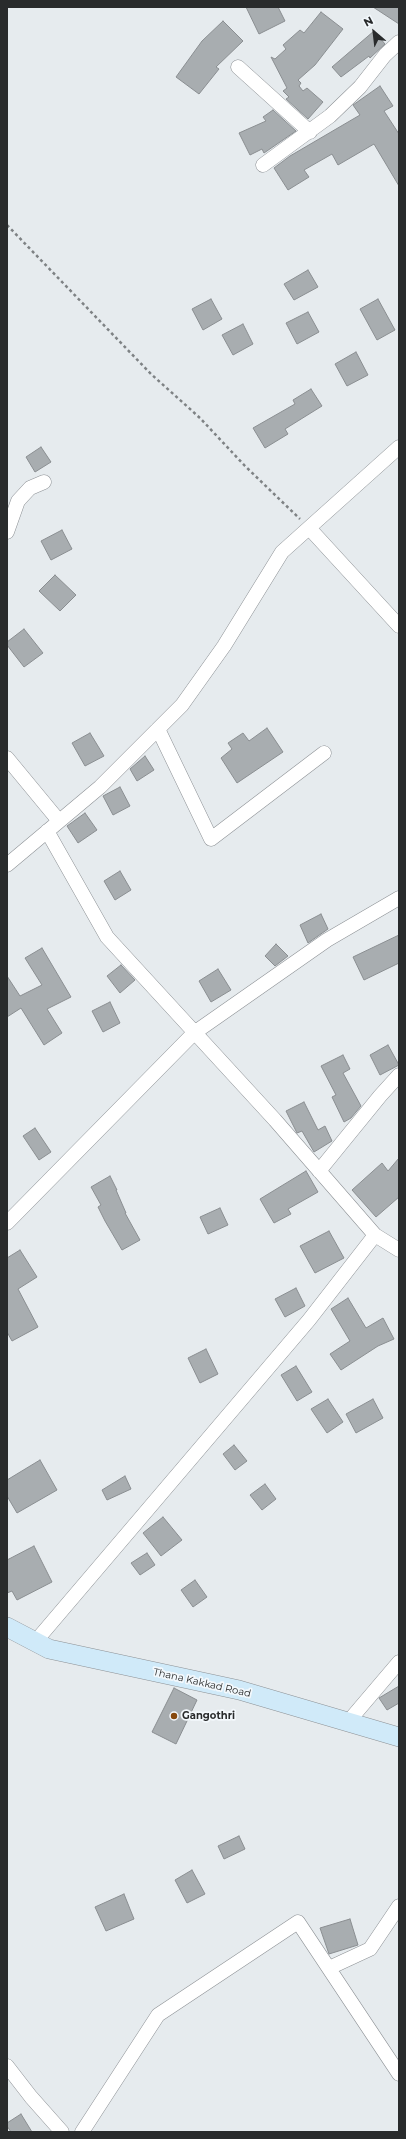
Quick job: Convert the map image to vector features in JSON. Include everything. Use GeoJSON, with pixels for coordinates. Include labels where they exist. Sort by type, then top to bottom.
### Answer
{"type":"FeatureCollection","features":[{"type":"Feature","properties":{"kind":"main road","name":"Thana Kakkad Road"},"geometry":{"type":"LineString","coordinates":[[7,1627],[49,1649],[239,1690],[399,1737]]}},
{"type":"Feature","properties":{"kind":"street"},"geometry":{"type":"LineString","coordinates":[[263,165],[330,116],[360,87],[385,55],[399,42]]}},
{"type":"Feature","properties":{"kind":"street"},"geometry":{"type":"LineString","coordinates":[[238,67],[310,132]]}},
{"type":"Feature","properties":{"kind":"street"},"geometry":{"type":"LineString","coordinates":[[7,866],[100,787],[182,705],[224,646],[282,552],[310,529],[399,447]]}},
{"type":"Feature","properties":{"kind":"street"},"geometry":{"type":"LineString","coordinates":[[7,532],[18,501],[30,488],[44,482]]}},
{"type":"Feature","properties":{"kind":"street"},"geometry":{"type":"LineString","coordinates":[[310,529],[399,626]]}},
{"type":"Feature","properties":{"kind":"street"},"geometry":{"type":"LineString","coordinates":[[158,729],[211,839],[324,753]]}},
{"type":"Feature","properties":{"kind":"street"},"geometry":{"type":"LineString","coordinates":[[7,758],[59,821]]}},
{"type":"Feature","properties":{"kind":"street"},"geometry":{"type":"LineString","coordinates":[[47,831],[107,937],[320,1171],[375,1235],[399,1250]]}},
{"type":"Feature","properties":{"kind":"street"},"geometry":{"type":"LineString","coordinates":[[7,1223],[194,1033],[327,940],[399,898]]}},
{"type":"Feature","properties":{"kind":"street"},"geometry":{"type":"LineString","coordinates":[[320,1171],[380,1096],[399,1075]]}},
{"type":"Feature","properties":{"kind":"street"},"geometry":{"type":"LineString","coordinates":[[35,1642],[309,1320],[375,1235]]}},
{"type":"Feature","properties":{"kind":"street"},"geometry":{"type":"LineString","coordinates":[[348,1722],[399,1662]]}},
{"type":"Feature","properties":{"kind":"street"},"geometry":{"type":"LineString","coordinates":[[329,1968],[370,1949],[399,1906]]}},
{"type":"Feature","properties":{"kind":"street"},"geometry":{"type":"LineString","coordinates":[[82,2132],[158,2015],[298,1922],[399,2074]]}},
{"type":"Feature","properties":{"kind":"street"},"geometry":{"type":"LineString","coordinates":[[7,2066],[31,2097],[62,2132]]}},
{"type":"Feature","properties":{"kind":"path"},"geometry":{"type":"LineString","coordinates":[[7,225],[146,368],[200,418],[245,466],[310,529]]}},
{"type":"Feature","properties":{"kind":"building"},"geometry":{"type":"Polygon","coordinates":[[[246,7],[278,7],[285,21],[259,34],[246,7]]]}},
{"type":"Feature","properties":{"kind":"building"},"geometry":{"type":"Polygon","coordinates":[[[373,7],[399,7],[399,24],[373,7]]]}},
{"type":"Feature","properties":{"kind":"building"},"geometry":{"type":"Polygon","coordinates":[[[321,12],[343,29],[315,65],[298,80],[301,83],[299,86],[303,91],[307,88],[323,102],[308,119],[286,99],[289,97],[283,91],[287,88],[271,57],[275,59],[286,49],[283,45],[300,30],[304,33],[321,12]]]}},
{"type":"Feature","properties":{"kind":"building"},"geometry":{"type":"Polygon","coordinates":[[[223,21],[243,41],[216,67],[219,69],[199,94],[176,77],[202,41],[223,21]]]}},
{"type":"Feature","properties":{"kind":"building"},"geometry":{"type":"Polygon","coordinates":[[[374,31],[385,44],[370,58],[369,56],[341,77],[332,67],[374,31]]]}},
{"type":"Feature","properties":{"kind":"building"},"geometry":{"type":"Polygon","coordinates":[[[380,86],[393,106],[384,111],[399,134],[399,186],[374,144],[338,165],[332,154],[304,170],[309,177],[288,190],[274,168],[290,156],[360,115],[353,105],[380,86]]]}},
{"type":"Feature","properties":{"kind":"building"},"geometry":{"type":"Polygon","coordinates":[[[273,110],[296,131],[264,153],[262,149],[250,155],[239,133],[266,121],[263,117],[273,110]]]}},
{"type":"Feature","properties":{"kind":"building"},"geometry":{"type":"Polygon","coordinates":[[[308,270],[318,287],[294,300],[284,284],[308,270]]]}},
{"type":"Feature","properties":{"kind":"building"},"geometry":{"type":"Polygon","coordinates":[[[211,299],[222,319],[203,330],[192,309],[211,299]]]}},
{"type":"Feature","properties":{"kind":"building"},"geometry":{"type":"Polygon","coordinates":[[[378,299],[395,330],[377,340],[360,309],[378,299]]]}},
{"type":"Feature","properties":{"kind":"building"},"geometry":{"type":"Polygon","coordinates":[[[308,312],[319,332],[297,344],[286,323],[308,312]]]}},
{"type":"Feature","properties":{"kind":"building"},"geometry":{"type":"Polygon","coordinates":[[[243,324],[253,344],[233,355],[222,335],[243,324]]]}},
{"type":"Feature","properties":{"kind":"building"},"geometry":{"type":"Polygon","coordinates":[[[356,352],[368,375],[347,386],[335,364],[356,352]]]}},
{"type":"Feature","properties":{"kind":"building"},"geometry":{"type":"Polygon","coordinates":[[[311,389],[322,406],[285,429],[288,434],[265,448],[253,428],[295,404],[293,400],[311,389]]]}},
{"type":"Feature","properties":{"kind":"building"},"geometry":{"type":"Polygon","coordinates":[[[41,447],[51,462],[35,472],[26,457],[41,447]]]}},
{"type":"Feature","properties":{"kind":"building"},"geometry":{"type":"Polygon","coordinates":[[[62,530],[72,549],[51,560],[41,541],[62,530]]]}},
{"type":"Feature","properties":{"kind":"building"},"geometry":{"type":"Polygon","coordinates":[[[55,575],[76,595],[60,611],[39,591],[55,575]]]}},
{"type":"Feature","properties":{"kind":"building"},"geometry":{"type":"Polygon","coordinates":[[[24,629],[43,653],[24,667],[7,645],[7,642],[24,629]]]}},
{"type":"Feature","properties":{"kind":"building"},"geometry":{"type":"Polygon","coordinates":[[[267,728],[283,752],[237,783],[221,758],[232,749],[228,743],[243,733],[249,741],[267,728]]]}},
{"type":"Feature","properties":{"kind":"building"},"geometry":{"type":"Polygon","coordinates":[[[90,733],[104,756],[85,766],[72,743],[90,733]]]}},
{"type":"Feature","properties":{"kind":"building"},"geometry":{"type":"Polygon","coordinates":[[[145,756],[154,770],[137,781],[130,769],[145,756]]]}},
{"type":"Feature","properties":{"kind":"building"},"geometry":{"type":"Polygon","coordinates":[[[120,787],[130,806],[113,815],[103,796],[120,787]]]}},
{"type":"Feature","properties":{"kind":"building"},"geometry":{"type":"Polygon","coordinates":[[[85,813],[97,830],[78,843],[67,826],[85,813]]]}},
{"type":"Feature","properties":{"kind":"building"},"geometry":{"type":"Polygon","coordinates":[[[120,871],[131,890],[115,900],[104,881],[120,871]]]}},
{"type":"Feature","properties":{"kind":"building"},"geometry":{"type":"Polygon","coordinates":[[[321,914],[328,929],[308,943],[300,925],[321,914]]]}},
{"type":"Feature","properties":{"kind":"building"},"geometry":{"type":"Polygon","coordinates":[[[399,935],[399,963],[364,980],[353,957],[399,935]]]}},
{"type":"Feature","properties":{"kind":"building"},"geometry":{"type":"Polygon","coordinates":[[[276,944],[288,956],[275,966],[265,956],[276,944]]]}},
{"type":"Feature","properties":{"kind":"building"},"geometry":{"type":"Polygon","coordinates":[[[42,948],[71,997],[47,1009],[62,1033],[44,1045],[21,1008],[7,1017],[7,976],[20,996],[42,985],[25,958],[42,948]]]}},
{"type":"Feature","properties":{"kind":"building"},"geometry":{"type":"Polygon","coordinates":[[[121,965],[135,980],[120,993],[107,976],[121,965]]]}},
{"type":"Feature","properties":{"kind":"building"},"geometry":{"type":"Polygon","coordinates":[[[218,969],[231,990],[211,1002],[199,981],[218,969]]]}},
{"type":"Feature","properties":{"kind":"building"},"geometry":{"type":"Polygon","coordinates":[[[110,1002],[120,1023],[103,1032],[92,1011],[110,1002]]]}},
{"type":"Feature","properties":{"kind":"building"},"geometry":{"type":"Polygon","coordinates":[[[388,1045],[399,1065],[380,1075],[370,1055],[388,1045]]]}},
{"type":"Feature","properties":{"kind":"building"},"geometry":{"type":"Polygon","coordinates":[[[343,1055],[350,1069],[343,1073],[361,1106],[351,1118],[344,1122],[332,1097],[336,1095],[321,1066],[343,1055]]]}},
{"type":"Feature","properties":{"kind":"building"},"geometry":{"type":"Polygon","coordinates":[[[304,1102],[318,1130],[325,1126],[332,1141],[314,1152],[302,1131],[297,1133],[286,1111],[304,1102]]]}},
{"type":"Feature","properties":{"kind":"building"},"geometry":{"type":"Polygon","coordinates":[[[35,1128],[51,1152],[39,1160],[23,1136],[35,1128]]]}},
{"type":"Feature","properties":{"kind":"building"},"geometry":{"type":"Polygon","coordinates":[[[399,1158],[399,1197],[376,1217],[352,1190],[382,1163],[388,1171],[399,1158]]]}},
{"type":"Feature","properties":{"kind":"building"},"geometry":{"type":"Polygon","coordinates":[[[306,1171],[318,1192],[288,1209],[291,1214],[274,1223],[260,1199],[306,1171]]]}},
{"type":"Feature","properties":{"kind":"building"},"geometry":{"type":"Polygon","coordinates":[[[110,1176],[117,1190],[125,1213],[140,1240],[122,1250],[98,1207],[101,1205],[91,1187],[110,1176]]]}},
{"type":"Feature","properties":{"kind":"building"},"geometry":{"type":"Polygon","coordinates":[[[220,1208],[228,1225],[208,1234],[200,1217],[220,1208]]]}},
{"type":"Feature","properties":{"kind":"building"},"geometry":{"type":"Polygon","coordinates":[[[329,1231],[344,1258],[315,1273],[300,1246],[329,1231]]]}},
{"type":"Feature","properties":{"kind":"building"},"geometry":{"type":"Polygon","coordinates":[[[20,1250],[37,1277],[18,1289],[38,1327],[12,1341],[7,1332],[7,1258],[20,1250]]]}},
{"type":"Feature","properties":{"kind":"building"},"geometry":{"type":"Polygon","coordinates":[[[296,1288],[305,1306],[285,1317],[275,1299],[296,1288]]]}},
{"type":"Feature","properties":{"kind":"building"},"geometry":{"type":"Polygon","coordinates":[[[348,1298],[366,1328],[383,1318],[394,1339],[378,1346],[341,1370],[330,1354],[350,1341],[331,1309],[348,1298]]]}},
{"type":"Feature","properties":{"kind":"building"},"geometry":{"type":"Polygon","coordinates":[[[206,1349],[218,1374],[200,1383],[188,1358],[206,1349]]]}},
{"type":"Feature","properties":{"kind":"building"},"geometry":{"type":"Polygon","coordinates":[[[296,1366],[312,1392],[297,1401],[281,1375],[296,1366]]]}},
{"type":"Feature","properties":{"kind":"building"},"geometry":{"type":"Polygon","coordinates":[[[328,1399],[343,1422],[327,1433],[311,1409],[328,1399]]]}},
{"type":"Feature","properties":{"kind":"building"},"geometry":{"type":"Polygon","coordinates":[[[373,1399],[383,1418],[356,1433],[346,1414],[373,1399]]]}},
{"type":"Feature","properties":{"kind":"building"},"geometry":{"type":"Polygon","coordinates":[[[234,1445],[247,1461],[235,1470],[223,1454],[234,1445]]]}},
{"type":"Feature","properties":{"kind":"building"},"geometry":{"type":"Polygon","coordinates":[[[40,1460],[57,1490],[17,1513],[7,1496],[7,1480],[40,1460]]]}},
{"type":"Feature","properties":{"kind":"building"},"geometry":{"type":"Polygon","coordinates":[[[125,1476],[131,1489],[107,1500],[102,1490],[125,1476]]]}},
{"type":"Feature","properties":{"kind":"building"},"geometry":{"type":"Polygon","coordinates":[[[265,1484],[276,1499],[262,1510],[250,1495],[265,1484]]]}},
{"type":"Feature","properties":{"kind":"building"},"geometry":{"type":"Polygon","coordinates":[[[163,1517],[182,1540],[161,1556],[143,1533],[163,1517]]]}},
{"type":"Feature","properties":{"kind":"building"},"geometry":{"type":"Polygon","coordinates":[[[34,1546],[52,1582],[17,1600],[12,1591],[7,1593],[7,1560],[34,1546]]]}},
{"type":"Feature","properties":{"kind":"building"},"geometry":{"type":"Polygon","coordinates":[[[147,1553],[155,1565],[140,1575],[131,1563],[147,1553]]]}},
{"type":"Feature","properties":{"kind":"building"},"geometry":{"type":"Polygon","coordinates":[[[195,1580],[207,1597],[193,1607],[181,1590],[195,1580]]]}},
{"type":"Feature","properties":{"kind":"building"},"geometry":{"type":"Polygon","coordinates":[[[399,1686],[399,1703],[387,1710],[379,1698],[399,1686]]]}},
{"type":"Feature","properties":{"kind":"building","name":"Gangothri"},"geometry":{"type":"Polygon","coordinates":[[[174,1688],[197,1700],[176,1744],[152,1732],[174,1688]]]}},
{"type":"Feature","properties":{"kind":"building"},"geometry":{"type":"Polygon","coordinates":[[[239,1836],[245,1849],[224,1859],[218,1846],[239,1836]]]}},
{"type":"Feature","properties":{"kind":"building"},"geometry":{"type":"Polygon","coordinates":[[[192,1870],[205,1894],[187,1903],[175,1880],[192,1870]]]}},
{"type":"Feature","properties":{"kind":"building"},"geometry":{"type":"Polygon","coordinates":[[[124,1894],[134,1919],[106,1931],[95,1907],[124,1894]]]}},
{"type":"Feature","properties":{"kind":"building"},"geometry":{"type":"Polygon","coordinates":[[[350,1919],[358,1945],[329,1954],[320,1928],[350,1919]]]}},
{"type":"Feature","properties":{"kind":"building"},"geometry":{"type":"Polygon","coordinates":[[[21,2114],[32,2132],[11,2132],[7,2126],[7,2123],[21,2114]]]}},
{"type":"Feature","properties":{"kind":"place","name":"Gangothri"},"geometry":{"type":"Point","coordinates":[174,1716]}}]}
